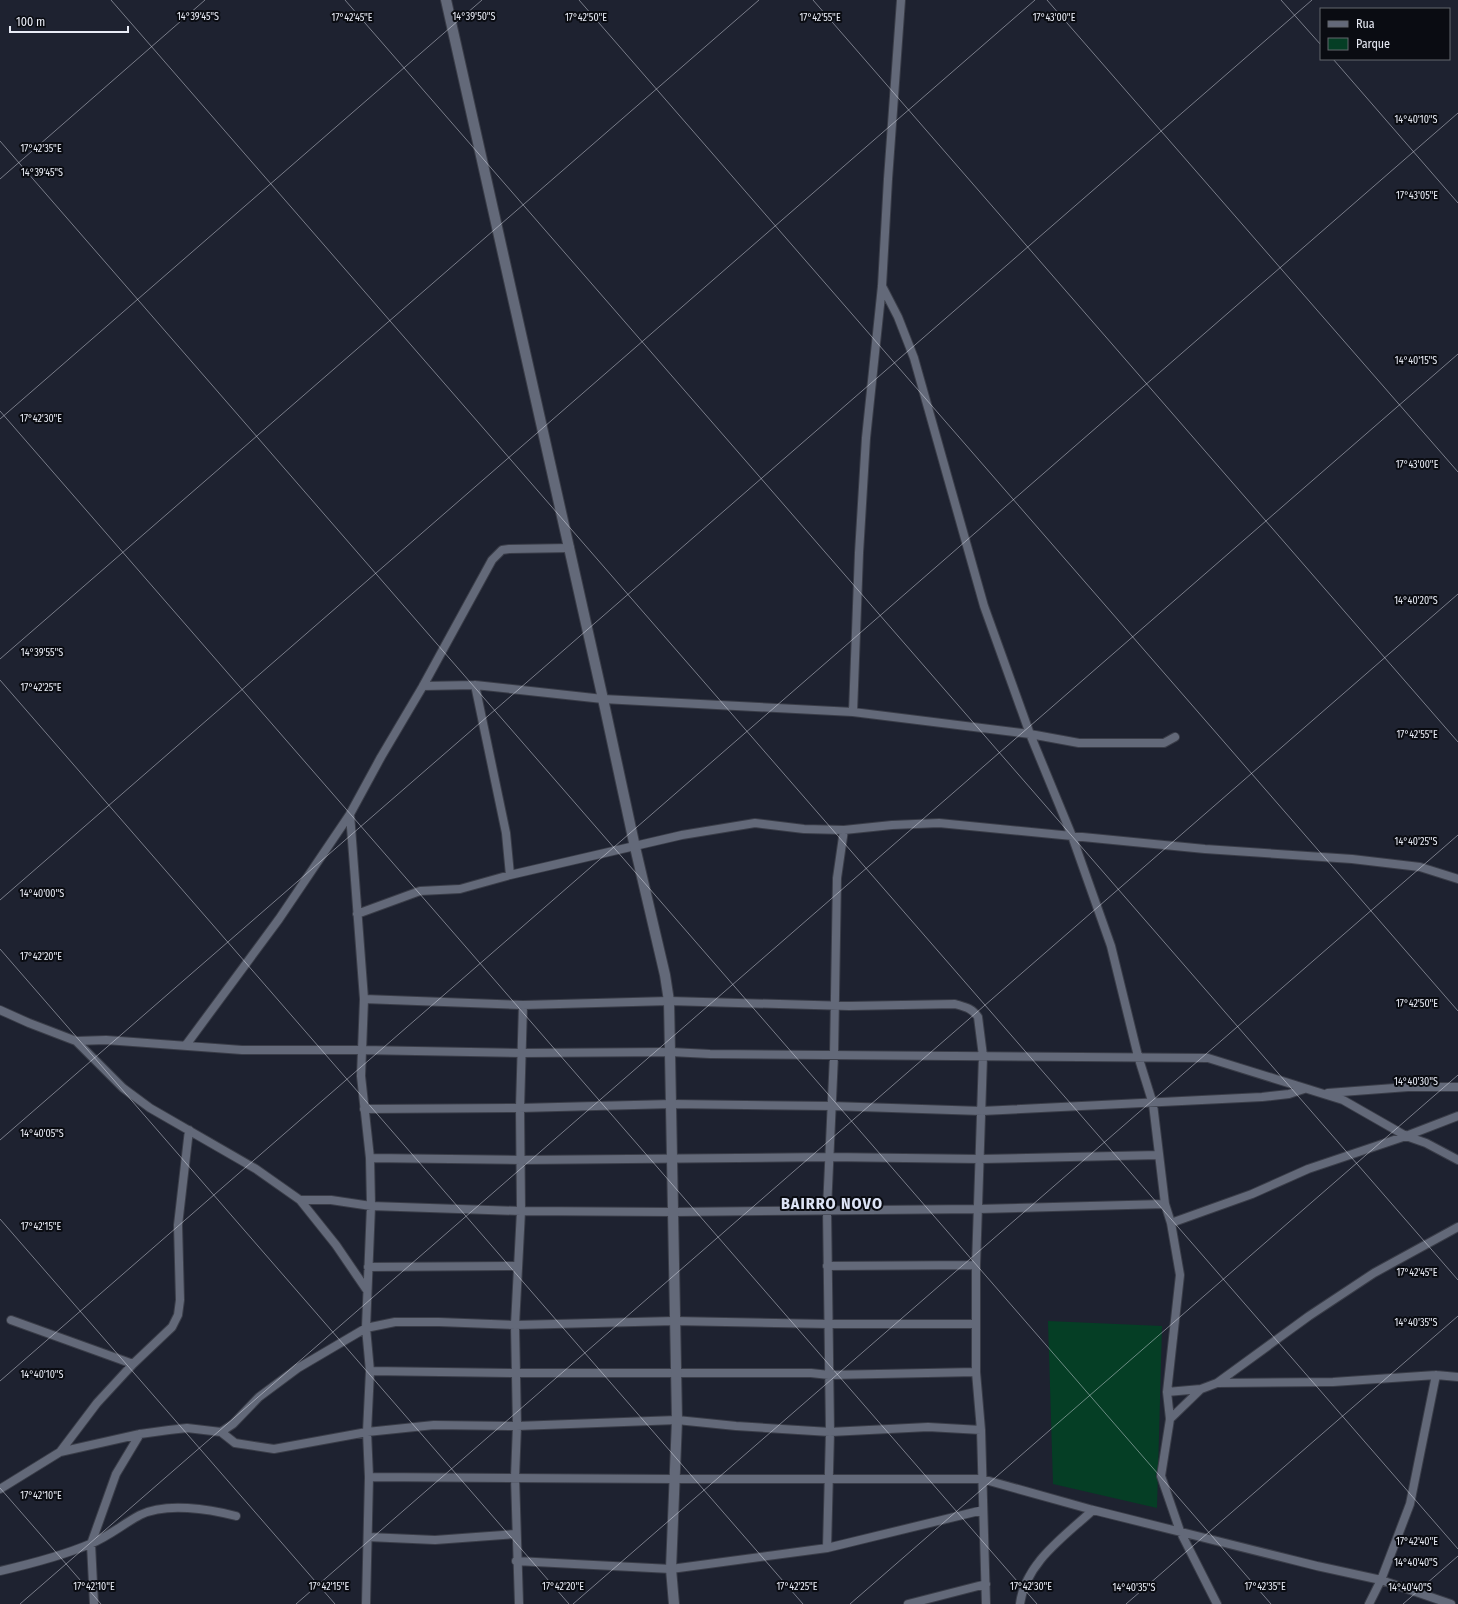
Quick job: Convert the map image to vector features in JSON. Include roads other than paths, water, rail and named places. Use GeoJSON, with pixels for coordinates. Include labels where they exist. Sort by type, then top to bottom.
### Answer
{"type":"FeatureCollection","features":[{"type":"Feature","properties":{"kind":"street"},"geometry":{"type":"LineString","coordinates":[[446,0],[570,548],[635,847],[665,975],[669,1001],[673,1158],[676,1420],[671,1569],[674,1604]]}},
{"type":"Feature","properties":{"kind":"street"},"geometry":{"type":"LineString","coordinates":[[854,712],[859,553],[866,438],[882,286],[901,0]]}},
{"type":"Feature","properties":{"kind":"street"},"geometry":{"type":"LineString","coordinates":[[882,286],[898,317],[914,358],[984,606],[1030,734],[1072,836],[1111,946],[1138,1056],[1153,1104],[1165,1204],[1171,1223],[1180,1275],[1167,1392],[1170,1419],[1161,1476],[1180,1531],[1217,1604]]}},
{"type":"Feature","properties":{"kind":"street"},"geometry":{"type":"LineString","coordinates":[[186,1045],[279,919],[350,814],[381,757],[423,686],[492,560],[497,554],[509,549],[570,548]]}},
{"type":"Feature","properties":{"kind":"street"},"geometry":{"type":"LineString","coordinates":[[423,686],[475,685],[603,699],[854,712],[1030,734],[1079,743],[1164,743],[1175,737]]}},
{"type":"Feature","properties":{"kind":"street"},"geometry":{"type":"LineString","coordinates":[[475,685],[506,832],[510,875]]}},
{"type":"Feature","properties":{"kind":"street"},"geometry":{"type":"LineString","coordinates":[[350,814],[364,998],[362,1050],[364,1109],[370,1158],[371,1206],[366,1289],[366,1328],[370,1371],[367,1432],[369,1477],[366,1604]]}},
{"type":"Feature","properties":{"kind":"street"},"geometry":{"type":"LineString","coordinates":[[357,914],[420,890],[460,889],[510,875],[696,832],[755,823],[804,829],[844,830],[892,825],[939,824],[1204,849],[1352,859],[1420,867],[1458,879]]}},
{"type":"Feature","properties":{"kind":"street"},"geometry":{"type":"LineString","coordinates":[[827,1548],[830,1432],[827,1324],[827,1209],[834,1055],[837,878],[844,830]]}},
{"type":"Feature","properties":{"kind":"street"},"geometry":{"type":"LineString","coordinates":[[364,998],[523,1005],[669,1001],[835,1005],[955,1004],[968,1007],[978,1017],[984,1056],[976,1265],[976,1372],[981,1430],[986,1604]]}},
{"type":"Feature","properties":{"kind":"street"},"geometry":{"type":"LineString","coordinates":[[519,1604],[516,1561],[515,1477],[517,1426],[514,1325],[521,1211],[520,1053],[523,1005]]}},
{"type":"Feature","properties":{"kind":"street"},"geometry":{"type":"LineString","coordinates":[[0,1010],[76,1041],[106,1040],[242,1050],[362,1050],[520,1053],[671,1052],[710,1054],[1138,1056],[1208,1058],[1264,1074],[1304,1089],[1325,1093],[1343,1100],[1406,1136],[1426,1143],[1458,1160]]}},
{"type":"Feature","properties":{"kind":"street"},"geometry":{"type":"LineString","coordinates":[[76,1041],[123,1088],[150,1108],[256,1169],[300,1200],[336,1245],[366,1289]]}},
{"type":"Feature","properties":{"kind":"street"},"geometry":{"type":"LineString","coordinates":[[1325,1093],[1408,1088],[1458,1088]]}},
{"type":"Feature","properties":{"kind":"street"},"geometry":{"type":"LineString","coordinates":[[364,1109],[520,1108],[672,1104],[831,1106],[982,1111],[1153,1104],[1262,1097],[1289,1094],[1304,1089]]}},
{"type":"Feature","properties":{"kind":"street"},"geometry":{"type":"LineString","coordinates":[[1171,1223],[1252,1194],[1308,1169],[1406,1136],[1458,1116]]}},
{"type":"Feature","properties":{"kind":"street"},"geometry":{"type":"LineString","coordinates":[[60,1452],[97,1403],[133,1364],[172,1327],[178,1315],[180,1300],[178,1225],[188,1130]]}},
{"type":"Feature","properties":{"kind":"street"},"geometry":{"type":"LineString","coordinates":[[370,1158],[521,1160],[829,1157],[980,1159],[1159,1155]]}},
{"type":"Feature","properties":{"kind":"street"},"geometry":{"type":"LineString","coordinates":[[300,1200],[331,1200],[371,1206],[521,1211],[673,1212],[827,1209],[978,1209],[1165,1204]]}},
{"type":"Feature","properties":{"kind":"street"},"geometry":{"type":"LineString","coordinates":[[1167,1392],[1201,1389],[1217,1383],[1309,1316],[1374,1273],[1458,1227]]}},
{"type":"Feature","properties":{"kind":"street"},"geometry":{"type":"LineString","coordinates":[[827,1266],[976,1265]]}},
{"type":"Feature","properties":{"kind":"street"},"geometry":{"type":"LineString","coordinates":[[368,1267],[518,1266]]}},
{"type":"Feature","properties":{"kind":"street"},"geometry":{"type":"LineString","coordinates":[[11,1320],[133,1364]]}},
{"type":"Feature","properties":{"kind":"street"},"geometry":{"type":"LineString","coordinates":[[221,1432],[233,1424],[259,1397],[279,1381],[366,1328],[395,1322],[514,1325],[674,1321],[827,1324],[976,1324]]}},
{"type":"Feature","properties":{"kind":"street"},"geometry":{"type":"LineString","coordinates":[[370,1371],[515,1373],[811,1373],[829,1375],[976,1372]]}},
{"type":"Feature","properties":{"kind":"street"},"geometry":{"type":"LineString","coordinates":[[1217,1383],[1333,1382],[1436,1375],[1458,1377]]}},
{"type":"Feature","properties":{"kind":"street"},"geometry":{"type":"LineString","coordinates":[[1369,1604],[1381,1580],[1410,1504],[1436,1375]]}},
{"type":"Feature","properties":{"kind":"street"},"geometry":{"type":"LineString","coordinates":[[1170,1419],[1201,1389]]}},
{"type":"Feature","properties":{"kind":"street"},"geometry":{"type":"LineString","coordinates":[[0,1489],[60,1452],[140,1434],[187,1428],[221,1432],[235,1443],[274,1449],[367,1432],[434,1425],[517,1426],[676,1420],[736,1426],[830,1432],[928,1427],[981,1430]]}},
{"type":"Feature","properties":{"kind":"street"},"geometry":{"type":"LineString","coordinates":[[94,1604],[91,1544],[116,1474],[140,1434]]}},
{"type":"Feature","properties":{"kind":"street"},"geometry":{"type":"LineString","coordinates":[[369,1477],[982,1479],[1093,1510],[1317,1566],[1381,1580],[1451,1604]]}},
{"type":"Feature","properties":{"kind":"street"},"geometry":{"type":"LineString","coordinates":[[0,1571],[28,1565],[91,1544],[140,1515],[158,1509],[210,1510],[236,1516]]}},
{"type":"Feature","properties":{"kind":"street"},"geometry":{"type":"LineString","coordinates":[[516,1561],[671,1569],[827,1548],[983,1510]]}},
{"type":"Feature","properties":{"kind":"street"},"geometry":{"type":"LineString","coordinates":[[1020,1604],[1021,1593],[1030,1574],[1047,1553],[1093,1510]]}},
{"type":"Feature","properties":{"kind":"street"},"geometry":{"type":"LineString","coordinates":[[368,1537],[435,1540],[516,1534]]}},
{"type":"Feature","properties":{"kind":"street"},"geometry":{"type":"LineString","coordinates":[[908,1604],[986,1584]]}},
{"type":"Feature","properties":{"kind":"district","name":"BAIRRO NOVO"},"geometry":{"type":"Point","coordinates":[832,1203]}}]}
